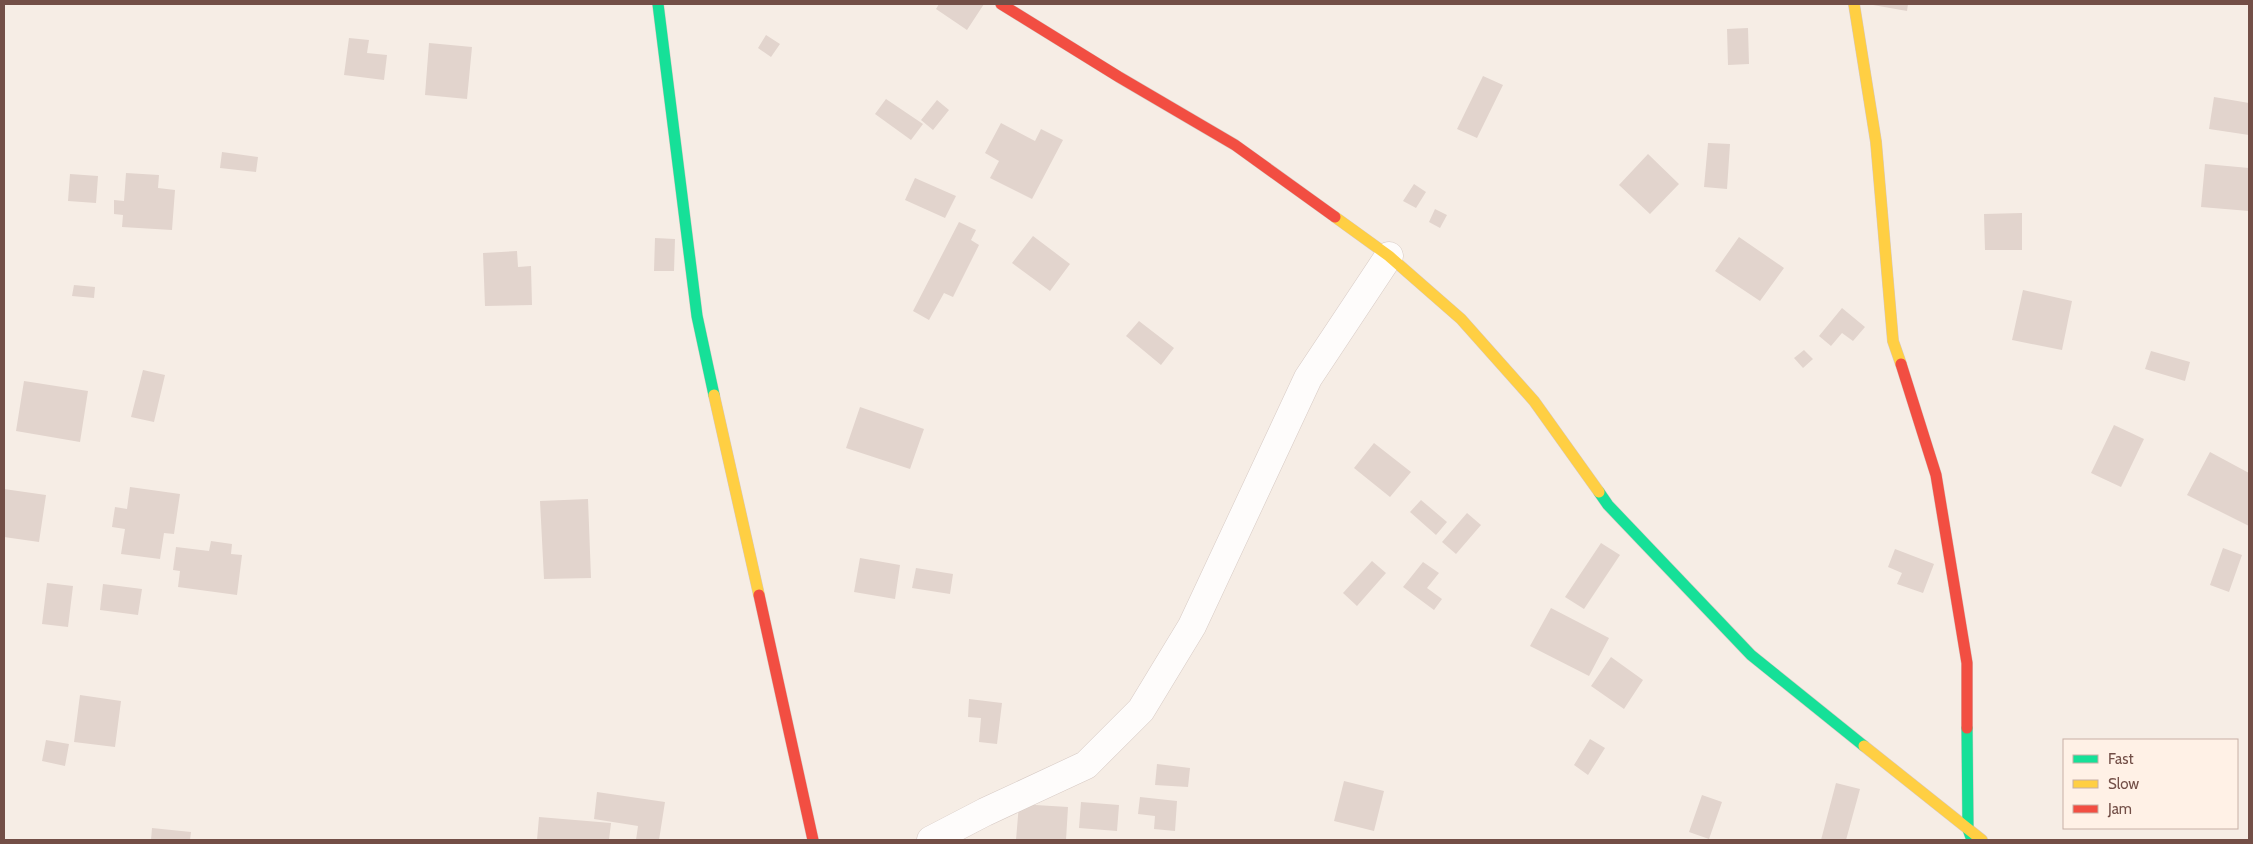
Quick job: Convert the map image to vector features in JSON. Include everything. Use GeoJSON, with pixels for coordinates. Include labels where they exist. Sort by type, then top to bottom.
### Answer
{"type":"FeatureCollection","features":[{"type":"Feature","properties":{"kind":"street"},"geometry":{"type":"LineString","coordinates":[[658,4],[697,316],[813,840]]}},
{"type":"Feature","properties":{"kind":"street"},"geometry":{"type":"LineString","coordinates":[[1001,4],[1119,77],[1235,145],[1389,256],[1461,319],[1534,401],[1608,505],[1751,655],[1982,840]]}},
{"type":"Feature","properties":{"kind":"street"},"geometry":{"type":"LineString","coordinates":[[1854,4],[1876,142],[1893,341],[1936,475],[1967,662],[1968,829],[1972,840]]}},
{"type":"Feature","properties":{"kind":"street"},"geometry":{"type":"LineString","coordinates":[[931,840],[985,812],[1086,765],[1142,710],[1192,626],[1308,378],[1389,256]]}},
{"type":"Feature","properties":{"kind":"building"},"geometry":{"type":"Polygon","coordinates":[[[939,4],[984,4],[967,30],[936,9],[939,4]]]}},
{"type":"Feature","properties":{"kind":"building"},"geometry":{"type":"Polygon","coordinates":[[[1874,4],[1908,4],[1907,11],[1874,4]]]}},
{"type":"Feature","properties":{"kind":"building"},"geometry":{"type":"Polygon","coordinates":[[[1748,28],[1749,64],[1728,65],[1727,29],[1748,28]]]}},
{"type":"Feature","properties":{"kind":"building"},"geometry":{"type":"Polygon","coordinates":[[[766,35],[780,44],[771,57],[758,48],[766,35]]]}},
{"type":"Feature","properties":{"kind":"building"},"geometry":{"type":"Polygon","coordinates":[[[349,38],[369,40],[367,53],[387,55],[384,80],[344,75],[349,38]]]}},
{"type":"Feature","properties":{"kind":"building"},"geometry":{"type":"Polygon","coordinates":[[[429,43],[472,47],[467,99],[425,95],[429,43]]]}},
{"type":"Feature","properties":{"kind":"building"},"geometry":{"type":"Polygon","coordinates":[[[1483,76],[1503,85],[1477,138],[1457,129],[1483,76]]]}},
{"type":"Feature","properties":{"kind":"building"},"geometry":{"type":"Polygon","coordinates":[[[2214,97],[2249,103],[2249,135],[2209,129],[2214,97]]]}},
{"type":"Feature","properties":{"kind":"building"},"geometry":{"type":"Polygon","coordinates":[[[886,99],[923,124],[911,140],[875,114],[886,99]]]}},
{"type":"Feature","properties":{"kind":"building"},"geometry":{"type":"Polygon","coordinates":[[[937,100],[949,110],[933,130],[921,120],[937,100]]]}},
{"type":"Feature","properties":{"kind":"building"},"geometry":{"type":"Polygon","coordinates":[[[1001,123],[1035,141],[1041,129],[1063,140],[1032,199],[990,178],[999,161],[985,153],[1001,123]]]}},
{"type":"Feature","properties":{"kind":"building"},"geometry":{"type":"Polygon","coordinates":[[[1708,143],[1730,144],[1727,189],[1704,187],[1708,143]]]}},
{"type":"Feature","properties":{"kind":"building"},"geometry":{"type":"Polygon","coordinates":[[[222,152],[258,157],[256,172],[220,168],[222,152]]]}},
{"type":"Feature","properties":{"kind":"building"},"geometry":{"type":"Polygon","coordinates":[[[1648,154],[1679,184],[1650,214],[1619,185],[1648,154]]]}},
{"type":"Feature","properties":{"kind":"building"},"geometry":{"type":"Polygon","coordinates":[[[2205,164],[2249,168],[2249,211],[2201,207],[2205,164]]]}},
{"type":"Feature","properties":{"kind":"building"},"geometry":{"type":"Polygon","coordinates":[[[126,173],[159,175],[158,188],[175,190],[172,230],[122,227],[123,215],[114,214],[114,200],[124,201],[126,173]]]}},
{"type":"Feature","properties":{"kind":"building"},"geometry":{"type":"Polygon","coordinates":[[[70,174],[98,176],[96,203],[68,201],[70,174]]]}},
{"type":"Feature","properties":{"kind":"building"},"geometry":{"type":"Polygon","coordinates":[[[915,178],[956,196],[945,218],[905,200],[915,178]]]}},
{"type":"Feature","properties":{"kind":"building"},"geometry":{"type":"Polygon","coordinates":[[[1414,184],[1426,192],[1416,208],[1403,201],[1414,184]]]}},
{"type":"Feature","properties":{"kind":"building"},"geometry":{"type":"Polygon","coordinates":[[[1435,209],[1447,215],[1440,228],[1429,222],[1435,209]]]}},
{"type":"Feature","properties":{"kind":"building"},"geometry":{"type":"Polygon","coordinates":[[[2022,213],[2022,250],[1985,250],[1984,214],[2022,213]]]}},
{"type":"Feature","properties":{"kind":"building"},"geometry":{"type":"Polygon","coordinates":[[[959,222],[976,230],[971,240],[979,245],[953,297],[944,293],[929,320],[913,311],[959,222]]]}},
{"type":"Feature","properties":{"kind":"building"},"geometry":{"type":"Polygon","coordinates":[[[1033,236],[1070,264],[1050,291],[1012,263],[1033,236]]]}},
{"type":"Feature","properties":{"kind":"building"},"geometry":{"type":"Polygon","coordinates":[[[1739,237],[1784,268],[1760,301],[1715,271],[1739,237]]]}},
{"type":"Feature","properties":{"kind":"building"},"geometry":{"type":"Polygon","coordinates":[[[655,238],[675,239],[674,271],[654,271],[655,238]]]}},
{"type":"Feature","properties":{"kind":"building"},"geometry":{"type":"Polygon","coordinates":[[[517,251],[518,267],[531,266],[532,305],[485,306],[483,253],[517,251]]]}},
{"type":"Feature","properties":{"kind":"building"},"geometry":{"type":"Polygon","coordinates":[[[74,285],[95,287],[94,298],[72,296],[74,285]]]}},
{"type":"Feature","properties":{"kind":"building"},"geometry":{"type":"Polygon","coordinates":[[[2023,290],[2072,301],[2062,350],[2012,340],[2023,290]]]}},
{"type":"Feature","properties":{"kind":"building"},"geometry":{"type":"Polygon","coordinates":[[[1842,308],[1865,327],[1853,341],[1842,333],[1831,346],[1819,336],[1842,308]]]}},
{"type":"Feature","properties":{"kind":"building"},"geometry":{"type":"Polygon","coordinates":[[[1139,321],[1174,348],[1161,365],[1126,336],[1139,321]]]}},
{"type":"Feature","properties":{"kind":"building"},"geometry":{"type":"Polygon","coordinates":[[[1804,350],[1813,359],[1803,368],[1794,358],[1804,350]]]}},
{"type":"Feature","properties":{"kind":"building"},"geometry":{"type":"Polygon","coordinates":[[[2151,351],[2190,362],[2185,381],[2145,369],[2151,351]]]}},
{"type":"Feature","properties":{"kind":"building"},"geometry":{"type":"Polygon","coordinates":[[[143,370],[165,375],[154,422],[131,417],[143,370]]]}},
{"type":"Feature","properties":{"kind":"building"},"geometry":{"type":"Polygon","coordinates":[[[24,381],[88,391],[80,442],[16,431],[24,381]]]}},
{"type":"Feature","properties":{"kind":"building"},"geometry":{"type":"Polygon","coordinates":[[[860,407],[924,429],[910,469],[846,448],[860,407]]]}},
{"type":"Feature","properties":{"kind":"building"},"geometry":{"type":"Polygon","coordinates":[[[2114,425],[2144,439],[2121,487],[2091,473],[2114,425]]]}},
{"type":"Feature","properties":{"kind":"building"},"geometry":{"type":"Polygon","coordinates":[[[1374,443],[1411,472],[1390,497],[1354,468],[1374,443]]]}},
{"type":"Feature","properties":{"kind":"building"},"geometry":{"type":"Polygon","coordinates":[[[2210,452],[2249,473],[2249,526],[2187,495],[2210,452]]]}},
{"type":"Feature","properties":{"kind":"building"},"geometry":{"type":"Polygon","coordinates":[[[130,487],[180,494],[174,534],[164,533],[160,559],[121,554],[125,529],[112,527],[115,507],[127,509],[130,487]]]}},
{"type":"Feature","properties":{"kind":"building"},"geometry":{"type":"Polygon","coordinates":[[[4,489],[46,495],[39,542],[4,537],[4,489]]]}},
{"type":"Feature","properties":{"kind":"building"},"geometry":{"type":"Polygon","coordinates":[[[588,499],[591,578],[544,579],[540,501],[588,499]]]}},
{"type":"Feature","properties":{"kind":"building"},"geometry":{"type":"Polygon","coordinates":[[[1421,500],[1447,522],[1436,535],[1410,512],[1421,500]]]}},
{"type":"Feature","properties":{"kind":"building"},"geometry":{"type":"Polygon","coordinates":[[[1467,513],[1481,525],[1456,554],[1442,542],[1467,513]]]}},
{"type":"Feature","properties":{"kind":"building"},"geometry":{"type":"Polygon","coordinates":[[[211,541],[232,544],[231,554],[242,555],[237,595],[178,587],[180,571],[173,570],[176,547],[209,551],[211,541]]]}},
{"type":"Feature","properties":{"kind":"building"},"geometry":{"type":"Polygon","coordinates":[[[1601,543],[1620,555],[1584,609],[1565,597],[1601,543]]]}},
{"type":"Feature","properties":{"kind":"building"},"geometry":{"type":"Polygon","coordinates":[[[2223,548],[2242,555],[2229,592],[2210,585],[2223,548]]]}},
{"type":"Feature","properties":{"kind":"building"},"geometry":{"type":"Polygon","coordinates":[[[1895,549],[1934,564],[1923,593],[1897,584],[1902,573],[1888,567],[1895,549]]]}},
{"type":"Feature","properties":{"kind":"building"},"geometry":{"type":"Polygon","coordinates":[[[860,558],[900,565],[895,599],[854,592],[860,558]]]}},
{"type":"Feature","properties":{"kind":"building"},"geometry":{"type":"Polygon","coordinates":[[[1372,561],[1386,573],[1357,606],[1343,593],[1372,561]]]}},
{"type":"Feature","properties":{"kind":"building"},"geometry":{"type":"Polygon","coordinates":[[[1423,562],[1439,573],[1427,588],[1442,599],[1434,610],[1403,587],[1423,562]]]}},
{"type":"Feature","properties":{"kind":"building"},"geometry":{"type":"Polygon","coordinates":[[[916,568],[953,574],[950,594],[912,588],[916,568]]]}},
{"type":"Feature","properties":{"kind":"building"},"geometry":{"type":"Polygon","coordinates":[[[47,583],[73,586],[68,627],[42,624],[47,583]]]}},
{"type":"Feature","properties":{"kind":"building"},"geometry":{"type":"Polygon","coordinates":[[[103,584],[142,589],[138,615],[100,610],[103,584]]]}},
{"type":"Feature","properties":{"kind":"building"},"geometry":{"type":"Polygon","coordinates":[[[1551,608],[1609,638],[1589,676],[1530,646],[1551,608]]]}},
{"type":"Feature","properties":{"kind":"building"},"geometry":{"type":"Polygon","coordinates":[[[1611,657],[1643,680],[1624,709],[1591,686],[1611,657]]]}},
{"type":"Feature","properties":{"kind":"building"},"geometry":{"type":"Polygon","coordinates":[[[80,695],[121,701],[115,747],[74,742],[80,695]]]}},
{"type":"Feature","properties":{"kind":"building"},"geometry":{"type":"Polygon","coordinates":[[[969,699],[1002,703],[997,744],[979,742],[981,718],[968,717],[969,699]]]}},
{"type":"Feature","properties":{"kind":"building"},"geometry":{"type":"Polygon","coordinates":[[[1590,739],[1605,748],[1588,775],[1574,765],[1590,739]]]}},
{"type":"Feature","properties":{"kind":"building"},"geometry":{"type":"Polygon","coordinates":[[[46,740],[69,744],[65,766],[42,761],[46,740]]]}},
{"type":"Feature","properties":{"kind":"building"},"geometry":{"type":"Polygon","coordinates":[[[1157,764],[1190,768],[1188,787],[1155,785],[1157,764]]]}},
{"type":"Feature","properties":{"kind":"building"},"geometry":{"type":"Polygon","coordinates":[[[1344,781],[1384,791],[1374,831],[1334,821],[1344,781]]]}},
{"type":"Feature","properties":{"kind":"building"},"geometry":{"type":"Polygon","coordinates":[[[1836,783],[1860,789],[1846,840],[1821,840],[1836,783]]]}},
{"type":"Feature","properties":{"kind":"building"},"geometry":{"type":"Polygon","coordinates":[[[597,792],[665,802],[659,840],[636,840],[638,826],[594,819],[597,792]]]}},
{"type":"Feature","properties":{"kind":"building"},"geometry":{"type":"Polygon","coordinates":[[[1702,795],[1722,802],[1709,839],[1689,832],[1702,795]]]}},
{"type":"Feature","properties":{"kind":"building"},"geometry":{"type":"Polygon","coordinates":[[[1140,797],[1177,801],[1175,831],[1154,829],[1155,816],[1138,814],[1140,797]]]}},
{"type":"Feature","properties":{"kind":"building"},"geometry":{"type":"Polygon","coordinates":[[[1081,802],[1119,805],[1117,831],[1079,828],[1081,802]]]}},
{"type":"Feature","properties":{"kind":"building"},"geometry":{"type":"Polygon","coordinates":[[[1019,804],[1068,807],[1066,840],[1016,840],[1019,804]]]}},
{"type":"Feature","properties":{"kind":"building"},"geometry":{"type":"Polygon","coordinates":[[[539,817],[611,823],[609,840],[537,840],[539,817]]]}},
{"type":"Feature","properties":{"kind":"building"},"geometry":{"type":"Polygon","coordinates":[[[152,828],[191,832],[190,840],[151,840],[152,828]]]}},
{"type":"Feature","properties":{"kind":"traffic: fast"},"geometry":{"type":"LineString","coordinates":[[658,4],[697,316],[714,395]]}},
{"type":"Feature","properties":{"kind":"traffic: fast"},"geometry":{"type":"LineString","coordinates":[[1599,492],[1608,505],[1751,655],[1864,746]]}},
{"type":"Feature","properties":{"kind":"traffic: fast"},"geometry":{"type":"LineString","coordinates":[[1967,728],[1968,829],[1972,840]]}},
{"type":"Feature","properties":{"kind":"traffic: slow"},"geometry":{"type":"LineString","coordinates":[[1854,4],[1876,142],[1893,341],[1901,364]]}},
{"type":"Feature","properties":{"kind":"traffic: slow"},"geometry":{"type":"LineString","coordinates":[[1335,217],[1389,256],[1461,319],[1534,401],[1599,492]]}},
{"type":"Feature","properties":{"kind":"traffic: slow"},"geometry":{"type":"LineString","coordinates":[[714,395],[759,595]]}},
{"type":"Feature","properties":{"kind":"traffic: slow"},"geometry":{"type":"LineString","coordinates":[[1864,746],[1982,840]]}},
{"type":"Feature","properties":{"kind":"traffic: jam"},"geometry":{"type":"LineString","coordinates":[[1001,4],[1119,77],[1235,145],[1335,217]]}},
{"type":"Feature","properties":{"kind":"traffic: jam"},"geometry":{"type":"LineString","coordinates":[[1901,364],[1936,475],[1967,663],[1967,728]]}},
{"type":"Feature","properties":{"kind":"traffic: jam"},"geometry":{"type":"LineString","coordinates":[[759,595],[813,840]]}}]}
